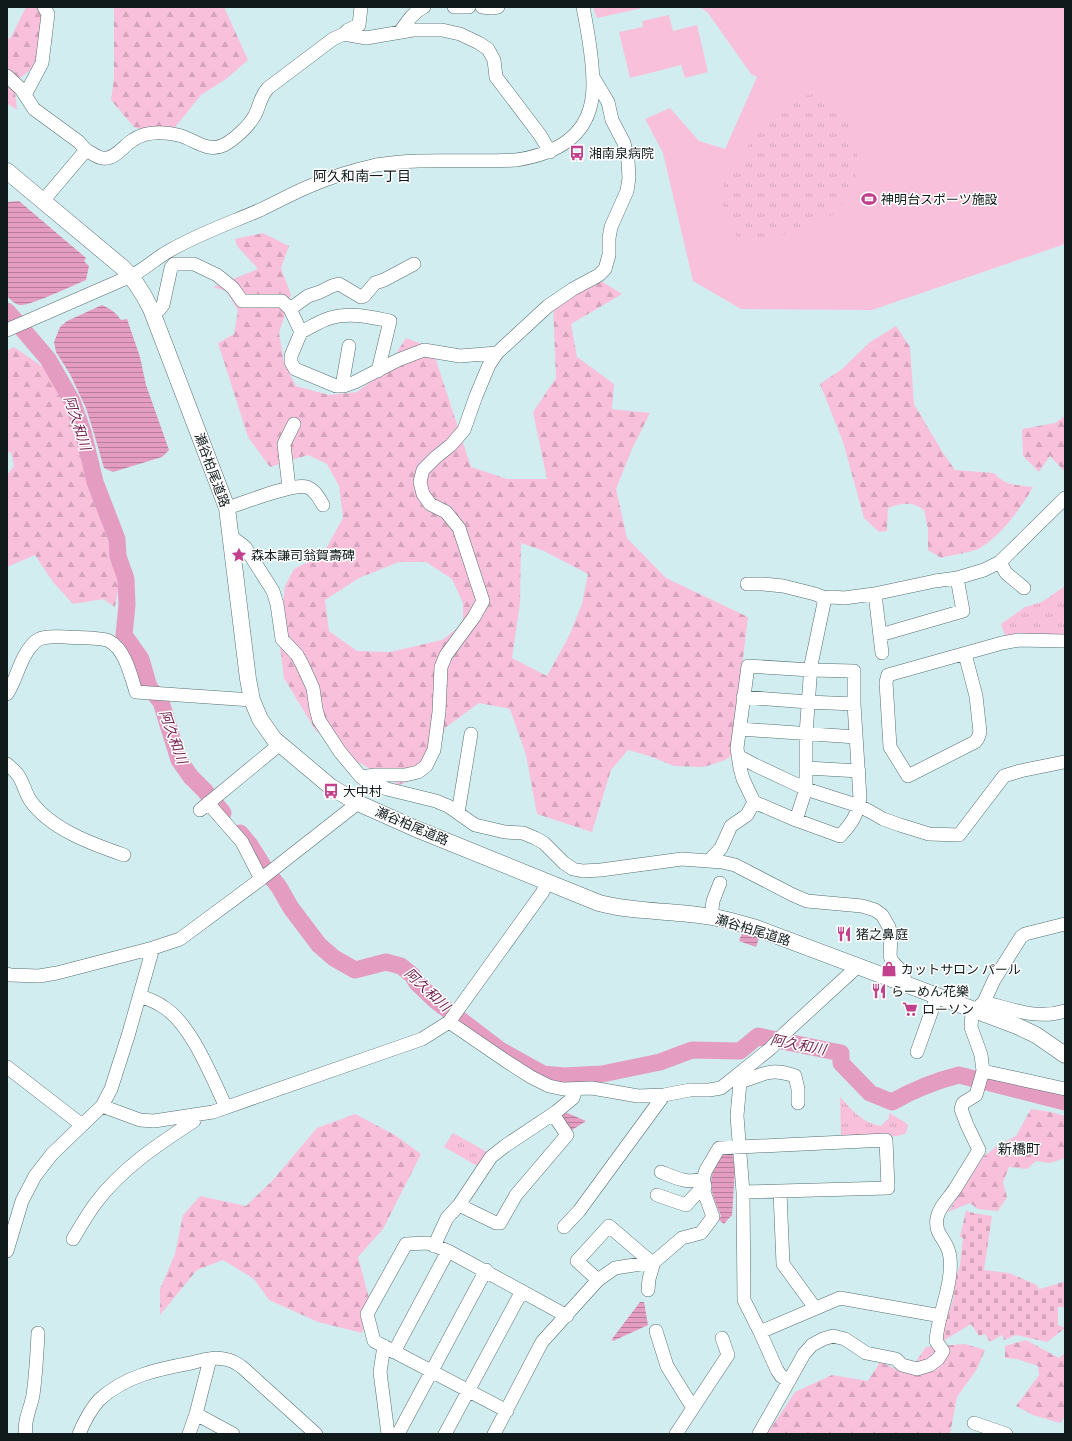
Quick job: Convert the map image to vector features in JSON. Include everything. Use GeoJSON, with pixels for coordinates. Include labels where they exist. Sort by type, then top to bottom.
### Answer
{"type":"FeatureCollection","features":[{"type":"Feature","properties":{"kind":"main road","name":"瀬谷柏尾道路"},"geometry":{"type":"LineString","coordinates":[[7,171],[100,247],[131,276],[143,292],[153,313],[227,508],[252,700],[260,719],[274,739],[331,787],[358,803],[414,828],[599,903],[618,908],[711,916],[756,928],[937,996],[979,1006],[1036,1035],[1065,1055]]}},
{"type":"Feature","properties":{"kind":"street"},"geometry":{"type":"LineString","coordinates":[[25,95],[42,63],[48,14],[44,7]]}},
{"type":"Feature","properties":{"kind":"street"},"geometry":{"type":"LineString","coordinates":[[7,76],[21,89],[34,110],[79,142],[86,150],[103,158],[114,156],[134,139],[147,134],[161,133],[179,135],[210,148],[218,148],[226,144],[247,126],[255,116],[262,94],[268,88],[332,39],[344,34],[348,30],[358,25],[361,7]]}},
{"type":"Feature","properties":{"kind":"street"},"geometry":{"type":"LineString","coordinates":[[400,32],[411,16],[419,9],[424,7]]}},
{"type":"Feature","properties":{"kind":"street"},"geometry":{"type":"LineString","coordinates":[[454,7],[468,7]]}},
{"type":"Feature","properties":{"kind":"street"},"geometry":{"type":"LineString","coordinates":[[482,7],[498,7]]}},
{"type":"Feature","properties":{"kind":"street"},"geometry":{"type":"LineString","coordinates":[[10,329],[131,276],[141,271],[154,260],[182,244],[283,200],[308,187],[352,172],[396,162],[516,160],[531,158],[550,152],[574,136],[587,116],[591,104],[593,77],[583,7]]}},
{"type":"Feature","properties":{"kind":"street"},"geometry":{"type":"LineString","coordinates":[[344,34],[366,38],[400,32],[442,30],[460,34],[479,43],[488,49],[494,60],[496,77],[540,135],[550,152]]}},
{"type":"Feature","properties":{"kind":"street"},"geometry":{"type":"LineString","coordinates":[[361,777],[376,775],[405,775],[418,772],[426,766],[434,750],[439,712],[441,667],[446,655],[474,617],[482,601],[459,528],[446,512],[430,504],[423,494],[420,482],[423,470],[451,445],[464,430],[489,365],[497,353],[548,306],[572,289],[599,275],[605,268],[609,255],[608,238],[611,227],[627,191],[629,178],[628,161],[624,143],[612,120],[608,102],[593,77]]}},
{"type":"Feature","properties":{"kind":"street"},"geometry":{"type":"LineString","coordinates":[[44,201],[86,150]]}},
{"type":"Feature","properties":{"kind":"street"},"geometry":{"type":"LineString","coordinates":[[153,313],[159,310],[163,305],[171,268],[174,264],[194,264],[217,275],[233,288],[242,300],[282,301],[290,309],[301,332]]}},
{"type":"Feature","properties":{"kind":"street"},"geometry":{"type":"LineString","coordinates":[[290,309],[308,296],[339,284],[361,297],[364,296],[375,283],[384,280],[414,264]]}},
{"type":"Feature","properties":{"kind":"street"},"geometry":{"type":"LineString","coordinates":[[378,371],[390,321],[363,315],[340,316],[328,319],[301,332],[291,356],[291,362],[295,369],[336,386],[342,386],[378,371],[398,360],[424,350],[460,356],[497,353]]}},
{"type":"Feature","properties":{"kind":"street"},"geometry":{"type":"LineString","coordinates":[[342,386],[349,346]]}},
{"type":"Feature","properties":{"kind":"street"},"geometry":{"type":"LineString","coordinates":[[289,488],[284,444],[294,424]]}},
{"type":"Feature","properties":{"kind":"street"},"geometry":{"type":"LineString","coordinates":[[227,508],[289,488],[301,486],[308,488],[318,495],[323,505]]}},
{"type":"Feature","properties":{"kind":"street"},"geometry":{"type":"LineString","coordinates":[[748,584],[783,586],[825,598],[832,596],[850,598],[957,578],[984,570],[1000,562],[1065,498]]}},
{"type":"Feature","properties":{"kind":"street"},"geometry":{"type":"LineString","coordinates":[[231,536],[245,547],[273,591],[278,604],[282,639],[297,655],[313,688],[319,720],[340,752],[361,777],[387,789],[436,801],[448,806],[475,825],[505,832],[523,833],[535,838],[544,843],[564,863],[573,869],[583,871],[601,870],[682,859],[710,860],[735,865],[807,901],[862,906],[875,910],[882,915],[889,926],[891,935],[890,956],[892,961],[902,972],[907,985]]}},
{"type":"Feature","properties":{"kind":"street"},"geometry":{"type":"LineString","coordinates":[[1000,562],[1006,573],[1024,588]]}},
{"type":"Feature","properties":{"kind":"street"},"geometry":{"type":"LineString","coordinates":[[880,635],[963,611],[957,578]]}},
{"type":"Feature","properties":{"kind":"street"},"geometry":{"type":"LineString","coordinates":[[875,594],[882,653]]}},
{"type":"Feature","properties":{"kind":"street"},"geometry":{"type":"LineString","coordinates":[[796,820],[806,788],[806,734],[811,670],[825,598]]}},
{"type":"Feature","properties":{"kind":"street"},"geometry":{"type":"LineString","coordinates":[[7,694],[27,650],[38,640],[51,636],[109,640],[126,660],[136,692],[252,700]]}},
{"type":"Feature","properties":{"kind":"street"},"geometry":{"type":"LineString","coordinates":[[965,654],[976,696],[980,732],[978,738],[974,742],[908,776],[890,747],[886,682],[888,675],[965,654],[1013,641],[1065,641]]}},
{"type":"Feature","properties":{"kind":"street"},"geometry":{"type":"LineString","coordinates":[[748,666],[811,670],[854,671],[854,704],[860,798],[859,806],[852,823],[840,836],[796,820],[754,802],[743,779],[738,756],[737,748],[748,666]]}},
{"type":"Feature","properties":{"kind":"street"},"geometry":{"type":"LineString","coordinates":[[744,697],[854,704]]}},
{"type":"Feature","properties":{"kind":"street"},"geometry":{"type":"LineString","coordinates":[[740,729],[856,737]]}},
{"type":"Feature","properties":{"kind":"street"},"geometry":{"type":"LineString","coordinates":[[458,812],[471,734]]}},
{"type":"Feature","properties":{"kind":"street"},"geometry":{"type":"LineString","coordinates":[[266,875],[242,842],[204,807],[280,744]]}},
{"type":"Feature","properties":{"kind":"street"},"geometry":{"type":"LineString","coordinates":[[738,756],[806,788],[859,806],[882,819],[929,834],[959,834],[1004,776],[1020,771],[1064,762]]}},
{"type":"Feature","properties":{"kind":"street"},"geometry":{"type":"LineString","coordinates":[[7,764],[17,774],[30,800],[45,816],[89,843],[124,855]]}},
{"type":"Feature","properties":{"kind":"street"},"geometry":{"type":"LineString","coordinates":[[807,768],[859,771]]}},
{"type":"Feature","properties":{"kind":"street"},"geometry":{"type":"LineString","coordinates":[[710,860],[721,848],[731,826],[747,815],[754,802]]}},
{"type":"Feature","properties":{"kind":"street"},"geometry":{"type":"LineString","coordinates":[[8,976],[39,976],[57,973],[153,948],[180,939],[266,875],[358,803]]}},
{"type":"Feature","properties":{"kind":"street"},"geometry":{"type":"LineString","coordinates":[[102,1106],[140,1120],[154,1121],[213,1112],[422,1039],[453,1016],[542,893],[547,883]]}},
{"type":"Feature","properties":{"kind":"street"},"geometry":{"type":"LineString","coordinates":[[711,916],[713,901],[720,883]]}},
{"type":"Feature","properties":{"kind":"street"},"geometry":{"type":"LineString","coordinates":[[759,1434],[804,1354],[812,1345],[823,1338],[833,1336],[845,1340],[866,1353],[896,1359],[902,1365],[918,1369],[930,1365],[938,1359],[943,1351],[936,1341],[937,1329],[947,1292],[950,1258],[948,1246],[936,1229],[938,1216],[942,1207],[979,1150],[961,1109],[963,1103],[976,1095],[982,1072],[982,1055],[971,1027],[972,1013],[979,1006],[1021,937],[1025,934],[1065,924]]}},
{"type":"Feature","properties":{"kind":"street"},"geometry":{"type":"LineString","coordinates":[[7,1251],[10,1231],[22,1201],[35,1176],[52,1154],[102,1106],[111,1089],[119,1069],[153,948]]}},
{"type":"Feature","properties":{"kind":"street"},"geometry":{"type":"LineString","coordinates":[[453,1016],[531,1077],[549,1086],[563,1089],[592,1088],[638,1096],[664,1095],[690,1090],[709,1090],[721,1088],[738,1078],[856,966]]}},
{"type":"Feature","properties":{"kind":"street"},"geometry":{"type":"LineString","coordinates":[[140,996],[154,1001],[166,1008],[182,1024],[199,1052],[226,1107]]}},
{"type":"Feature","properties":{"kind":"street"},"geometry":{"type":"LineString","coordinates":[[917,1052],[937,996]]}},
{"type":"Feature","properties":{"kind":"street"},"geometry":{"type":"LineString","coordinates":[[979,1006],[1044,1016],[1065,1011]]}},
{"type":"Feature","properties":{"kind":"street"},"geometry":{"type":"LineString","coordinates":[[7,1067],[82,1125]]}},
{"type":"Feature","properties":{"kind":"street"},"geometry":{"type":"LineString","coordinates":[[738,1078],[749,1080],[768,1072],[782,1072],[795,1076],[798,1089],[798,1103]]}},
{"type":"Feature","properties":{"kind":"street"},"geometry":{"type":"LineString","coordinates":[[982,1072],[1065,1089]]}},
{"type":"Feature","properties":{"kind":"street"},"geometry":{"type":"LineString","coordinates":[[738,1078],[737,1116],[743,1192],[744,1300],[760,1332],[776,1370],[781,1376],[789,1381]]}},
{"type":"Feature","properties":{"kind":"street"},"geometry":{"type":"LineString","coordinates":[[434,1246],[448,1218],[459,1205],[491,1158],[505,1146],[574,1098],[576,1089]]}},
{"type":"Feature","properties":{"kind":"street"},"geometry":{"type":"LineString","coordinates":[[564,1227],[579,1211],[664,1095]]}},
{"type":"Feature","properties":{"kind":"street"},"geometry":{"type":"LineString","coordinates":[[459,1205],[496,1223],[500,1223],[516,1195],[567,1135],[553,1114]]}},
{"type":"Feature","properties":{"kind":"street"},"geometry":{"type":"LineString","coordinates":[[73,1238],[107,1188],[154,1147],[194,1121],[196,1115]]}},
{"type":"Feature","properties":{"kind":"street"},"geometry":{"type":"LineString","coordinates":[[494,1434],[542,1342],[598,1280],[615,1268],[653,1262],[682,1238],[701,1233],[713,1217],[704,1186],[706,1170],[719,1148],[886,1140],[888,1188],[743,1192]]}},
{"type":"Feature","properties":{"kind":"street"},"geometry":{"type":"LineString","coordinates":[[661,1172],[686,1182],[695,1182],[704,1186]]}},
{"type":"Feature","properties":{"kind":"street"},"geometry":{"type":"LineString","coordinates":[[657,1195],[686,1205],[704,1186]]}},
{"type":"Feature","properties":{"kind":"street"},"geometry":{"type":"LineString","coordinates":[[780,1192],[783,1264],[815,1308]]}},
{"type":"Feature","properties":{"kind":"street"},"geometry":{"type":"LineString","coordinates":[[598,1280],[577,1261],[609,1226],[653,1262]]}},
{"type":"Feature","properties":{"kind":"street"},"geometry":{"type":"LineString","coordinates":[[507,1411],[374,1341],[367,1314],[406,1244],[428,1243],[448,1251],[486,1270],[567,1316]]}},
{"type":"Feature","properties":{"kind":"street"},"geometry":{"type":"LineString","coordinates":[[388,1434],[380,1372],[389,1349],[448,1251]]}},
{"type":"Feature","properties":{"kind":"street"},"geometry":{"type":"LineString","coordinates":[[648,1290],[653,1262]]}},
{"type":"Feature","properties":{"kind":"street"},"geometry":{"type":"LineString","coordinates":[[398,1434],[486,1270]]}},
{"type":"Feature","properties":{"kind":"street"},"geometry":{"type":"LineString","coordinates":[[445,1434],[522,1291]]}},
{"type":"Feature","properties":{"kind":"street"},"geometry":{"type":"LineString","coordinates":[[760,1332],[840,1298],[941,1316]]}},
{"type":"Feature","properties":{"kind":"street"},"geometry":{"type":"LineString","coordinates":[[656,1331],[667,1366],[693,1408]]}},
{"type":"Feature","properties":{"kind":"street"},"geometry":{"type":"LineString","coordinates":[[26,1434],[25,1427],[32,1397],[37,1362],[38,1333]]}},
{"type":"Feature","properties":{"kind":"street"},"geometry":{"type":"LineString","coordinates":[[676,1434],[728,1355],[722,1338]]}},
{"type":"Feature","properties":{"kind":"street"},"geometry":{"type":"LineString","coordinates":[[79,1434],[90,1411],[99,1401],[112,1390],[126,1382],[140,1375],[166,1368],[210,1359],[224,1358],[234,1361],[243,1368],[316,1434]]}},
{"type":"Feature","properties":{"kind":"street"},"geometry":{"type":"LineString","coordinates":[[189,1434],[196,1414],[210,1359]]}},
{"type":"Feature","properties":{"kind":"street"},"geometry":{"type":"LineString","coordinates":[[196,1414],[233,1434]]}},
{"type":"Feature","properties":{"kind":"street"},"geometry":{"type":"LineString","coordinates":[[974,1423],[1006,1434]]}},
{"type":"Feature","properties":{"kind":"green space"},"geometry":{"type":"Polygon","coordinates":[[[26,7],[34,7],[39,9],[53,40],[29,71],[14,83],[17,110],[7,103],[7,40],[11,37],[26,7]]]}},
{"type":"Feature","properties":{"kind":"green space"},"geometry":{"type":"Polygon","coordinates":[[[114,7],[224,7],[248,60],[226,79],[201,95],[172,131],[145,131],[134,127],[111,100],[114,78],[114,7]]]}},
{"type":"Feature","properties":{"kind":"green space"},"geometry":{"type":"Polygon","coordinates":[[[593,7],[647,7],[597,18],[593,7]]]}},
{"type":"Feature","properties":{"kind":"green space","name":"神明台スポーツ施設"},"geometry":{"type":"Polygon","coordinates":[[[700,7],[1065,7],[1065,244],[872,310],[741,309],[693,281],[663,153],[645,119],[670,108],[699,141],[725,149],[757,77],[751,74],[708,13],[700,7]]]}},
{"type":"Feature","properties":{"kind":"green space"},"geometry":{"type":"Polygon","coordinates":[[[669,15],[673,31],[697,25],[708,72],[685,78],[680,61],[681,65],[630,78],[619,32],[643,27],[642,21],[669,15]]]}},
{"type":"Feature","properties":{"kind":"green space"},"geometry":{"type":"Polygon","coordinates":[[[813,94],[827,99],[839,109],[848,121],[854,136],[857,151],[857,167],[854,183],[848,197],[839,209],[816,223],[768,241],[753,244],[746,243],[738,239],[727,221],[721,199],[724,183],[748,146],[786,100],[813,94]]]}},
{"type":"Feature","properties":{"kind":"green space"},"geometry":{"type":"Polygon","coordinates":[[[263,233],[289,246],[281,268],[291,295],[279,333],[284,363],[296,386],[329,395],[357,392],[385,371],[406,338],[432,348],[471,467],[507,479],[547,479],[533,412],[556,378],[553,304],[596,278],[622,294],[571,324],[577,357],[614,384],[612,409],[650,413],[632,449],[616,489],[627,538],[666,578],[748,617],[741,675],[736,753],[725,760],[704,767],[674,766],[649,756],[628,750],[611,770],[592,832],[537,814],[526,755],[510,709],[479,703],[445,728],[438,749],[425,775],[399,785],[358,762],[316,731],[284,678],[279,638],[285,586],[294,569],[323,554],[343,518],[339,486],[327,464],[308,455],[270,467],[248,437],[218,343],[234,334],[238,310],[226,291],[213,287],[258,269],[237,246],[235,239],[263,233]],[[521,543],[520,603],[512,658],[547,676],[569,636],[582,604],[588,574],[544,551],[521,543]],[[399,562],[359,578],[325,600],[329,631],[357,651],[390,652],[442,640],[463,624],[463,603],[452,579],[426,562],[399,562]]]}},
{"type":"Feature","properties":{"kind":"green space"},"geometry":{"type":"Polygon","coordinates":[[[896,326],[910,347],[914,404],[943,453],[955,470],[994,473],[1007,483],[1033,487],[1017,512],[996,536],[980,548],[941,558],[928,550],[928,529],[924,510],[915,505],[902,504],[888,508],[887,531],[879,532],[864,518],[843,442],[820,384],[842,369],[870,342],[896,326]]]}},
{"type":"Feature","properties":{"kind":"green space"},"geometry":{"type":"Polygon","coordinates":[[[14,347],[43,367],[64,399],[120,578],[115,607],[103,599],[73,604],[53,582],[35,555],[7,567],[7,475],[14,466],[11,452],[7,453],[7,351],[14,347]]]}},
{"type":"Feature","properties":{"kind":"green space"},"geometry":{"type":"Polygon","coordinates":[[[1065,416],[1065,472],[1050,456],[1039,472],[1023,456],[1022,429],[1055,423],[1065,416]]]}},
{"type":"Feature","properties":{"kind":"green space"},"geometry":{"type":"Polygon","coordinates":[[[1065,586],[1065,637],[1006,638],[1001,624],[1025,607],[1042,602],[1065,586]]]}},
{"type":"Feature","properties":{"kind":"green space"},"geometry":{"type":"Polygon","coordinates":[[[840,1097],[863,1119],[874,1124],[881,1126],[889,1118],[889,1113],[908,1125],[906,1133],[898,1136],[841,1137],[840,1097]]]}},
{"type":"Feature","properties":{"kind":"green space"},"geometry":{"type":"Polygon","coordinates":[[[1031,1109],[1065,1116],[1065,1158],[1050,1163],[1036,1161],[1027,1169],[1009,1167],[1003,1182],[1007,1197],[998,1211],[978,1209],[970,1203],[948,1212],[984,1156],[997,1146],[1016,1136],[1031,1109]]]}},
{"type":"Feature","properties":{"kind":"green space"},"geometry":{"type":"Polygon","coordinates":[[[355,1114],[395,1135],[421,1154],[383,1229],[358,1257],[369,1298],[365,1326],[362,1333],[318,1322],[269,1300],[254,1279],[223,1260],[197,1270],[160,1315],[160,1289],[175,1254],[183,1215],[200,1196],[246,1206],[272,1181],[317,1128],[355,1114]]]}},
{"type":"Feature","properties":{"kind":"green space"},"geometry":{"type":"Polygon","coordinates":[[[453,1133],[489,1153],[479,1167],[444,1147],[453,1133]]]}},
{"type":"Feature","properties":{"kind":"green space"},"geometry":{"type":"Polygon","coordinates":[[[966,1210],[968,1212],[992,1216],[984,1270],[1009,1273],[1037,1285],[1039,1289],[1065,1281],[1065,1307],[1058,1307],[1058,1325],[1065,1328],[1047,1342],[1016,1335],[1004,1340],[1002,1335],[990,1342],[985,1334],[979,1336],[971,1324],[943,1341],[941,1336],[953,1300],[956,1278],[960,1265],[963,1238],[960,1237],[966,1210]]]}},
{"type":"Feature","properties":{"kind":"green space"},"geometry":{"type":"Polygon","coordinates":[[[1026,1340],[1059,1358],[1065,1353],[1065,1417],[1060,1423],[1033,1415],[1016,1406],[1039,1375],[1038,1366],[1017,1359],[1005,1358],[1005,1346],[1026,1340]]]}},
{"type":"Feature","properties":{"kind":"green space"},"geometry":{"type":"Polygon","coordinates":[[[965,1344],[985,1350],[977,1369],[957,1397],[950,1434],[767,1434],[795,1392],[832,1375],[868,1381],[880,1362],[907,1374],[926,1347],[965,1344]]]}},
{"type":"Feature","properties":{"kind":"shaded area"},"geometry":{"type":"Polygon","coordinates":[[[19,201],[86,258],[84,261],[89,266],[86,280],[42,299],[20,305],[14,303],[7,296],[7,202],[19,201]]]}},
{"type":"Feature","properties":{"kind":"shaded area"},"geometry":{"type":"Polygon","coordinates":[[[102,305],[113,311],[121,320],[127,319],[140,357],[146,385],[169,450],[162,457],[113,472],[104,468],[86,408],[70,374],[56,352],[54,342],[60,327],[67,321],[102,305]]]}},
{"type":"Feature","properties":{"kind":"shaded area"},"geometry":{"type":"Polygon","coordinates":[[[742,933],[759,938],[756,947],[739,941],[742,933]]]}},
{"type":"Feature","properties":{"kind":"shaded area"},"geometry":{"type":"Polygon","coordinates":[[[565,1112],[586,1121],[569,1132],[560,1114],[565,1112]]]}},
{"type":"Feature","properties":{"kind":"shaded area"},"geometry":{"type":"Polygon","coordinates":[[[732,1153],[735,1169],[732,1216],[724,1224],[719,1220],[721,1216],[713,1195],[711,1178],[722,1155],[732,1153]]]}},
{"type":"Feature","properties":{"kind":"shaded area"},"geometry":{"type":"Polygon","coordinates":[[[640,1302],[644,1302],[648,1325],[613,1341],[612,1339],[640,1302]]]}},
{"type":"Feature","properties":{"kind":"waterway","name":"阿久和川"},"geometry":{"type":"LineString","coordinates":[[7,311],[48,359],[72,401],[83,432],[95,482],[117,539],[118,556],[126,579],[127,605],[124,635],[141,659],[149,687],[161,702],[179,760],[191,777],[223,813]]}},
{"type":"Feature","properties":{"kind":"waterway","name":"阿久和川"},"geometry":{"type":"LineString","coordinates":[[240,833],[279,887],[291,908],[319,945],[334,958],[355,970],[386,962],[401,966],[412,975],[417,983],[436,1001],[500,1050],[543,1074],[564,1076],[602,1074],[660,1062],[692,1050],[740,1051],[758,1036],[841,1053],[841,1063],[870,1093],[892,1102],[924,1086],[959,1075],[1065,1102]]}},
{"type":"Feature","properties":{"kind":"place","name":"湘南泉病院"},"geometry":{"type":"Point","coordinates":[577,153]}},
{"type":"Feature","properties":{"kind":"place","name":"神明台スポーツ施設"},"geometry":{"type":"Point","coordinates":[869,199]}},
{"type":"Feature","properties":{"kind":"place","name":"森本謙司翁賀壽碑"},"geometry":{"type":"Point","coordinates":[239,555]}},
{"type":"Feature","properties":{"kind":"place","name":"大中村"},"geometry":{"type":"Point","coordinates":[331,791]}},
{"type":"Feature","properties":{"kind":"place","name":"猪之鼻庭"},"geometry":{"type":"Point","coordinates":[844,934]}},
{"type":"Feature","properties":{"kind":"place","name":"カットサロン パール"},"geometry":{"type":"Point","coordinates":[889,969]}},
{"type":"Feature","properties":{"kind":"place","name":"らーめん花樂"},"geometry":{"type":"Point","coordinates":[879,991]}},
{"type":"Feature","properties":{"kind":"place","name":"ローソン"},"geometry":{"type":"Point","coordinates":[910,1009]}},
{"type":"Feature","properties":{"kind":"district","name":"阿久和南一丁目"},"geometry":{"type":"Point","coordinates":[362,176]}},
{"type":"Feature","properties":{"kind":"district","name":"新橋町"},"geometry":{"type":"Point","coordinates":[1019,1149]}}]}
